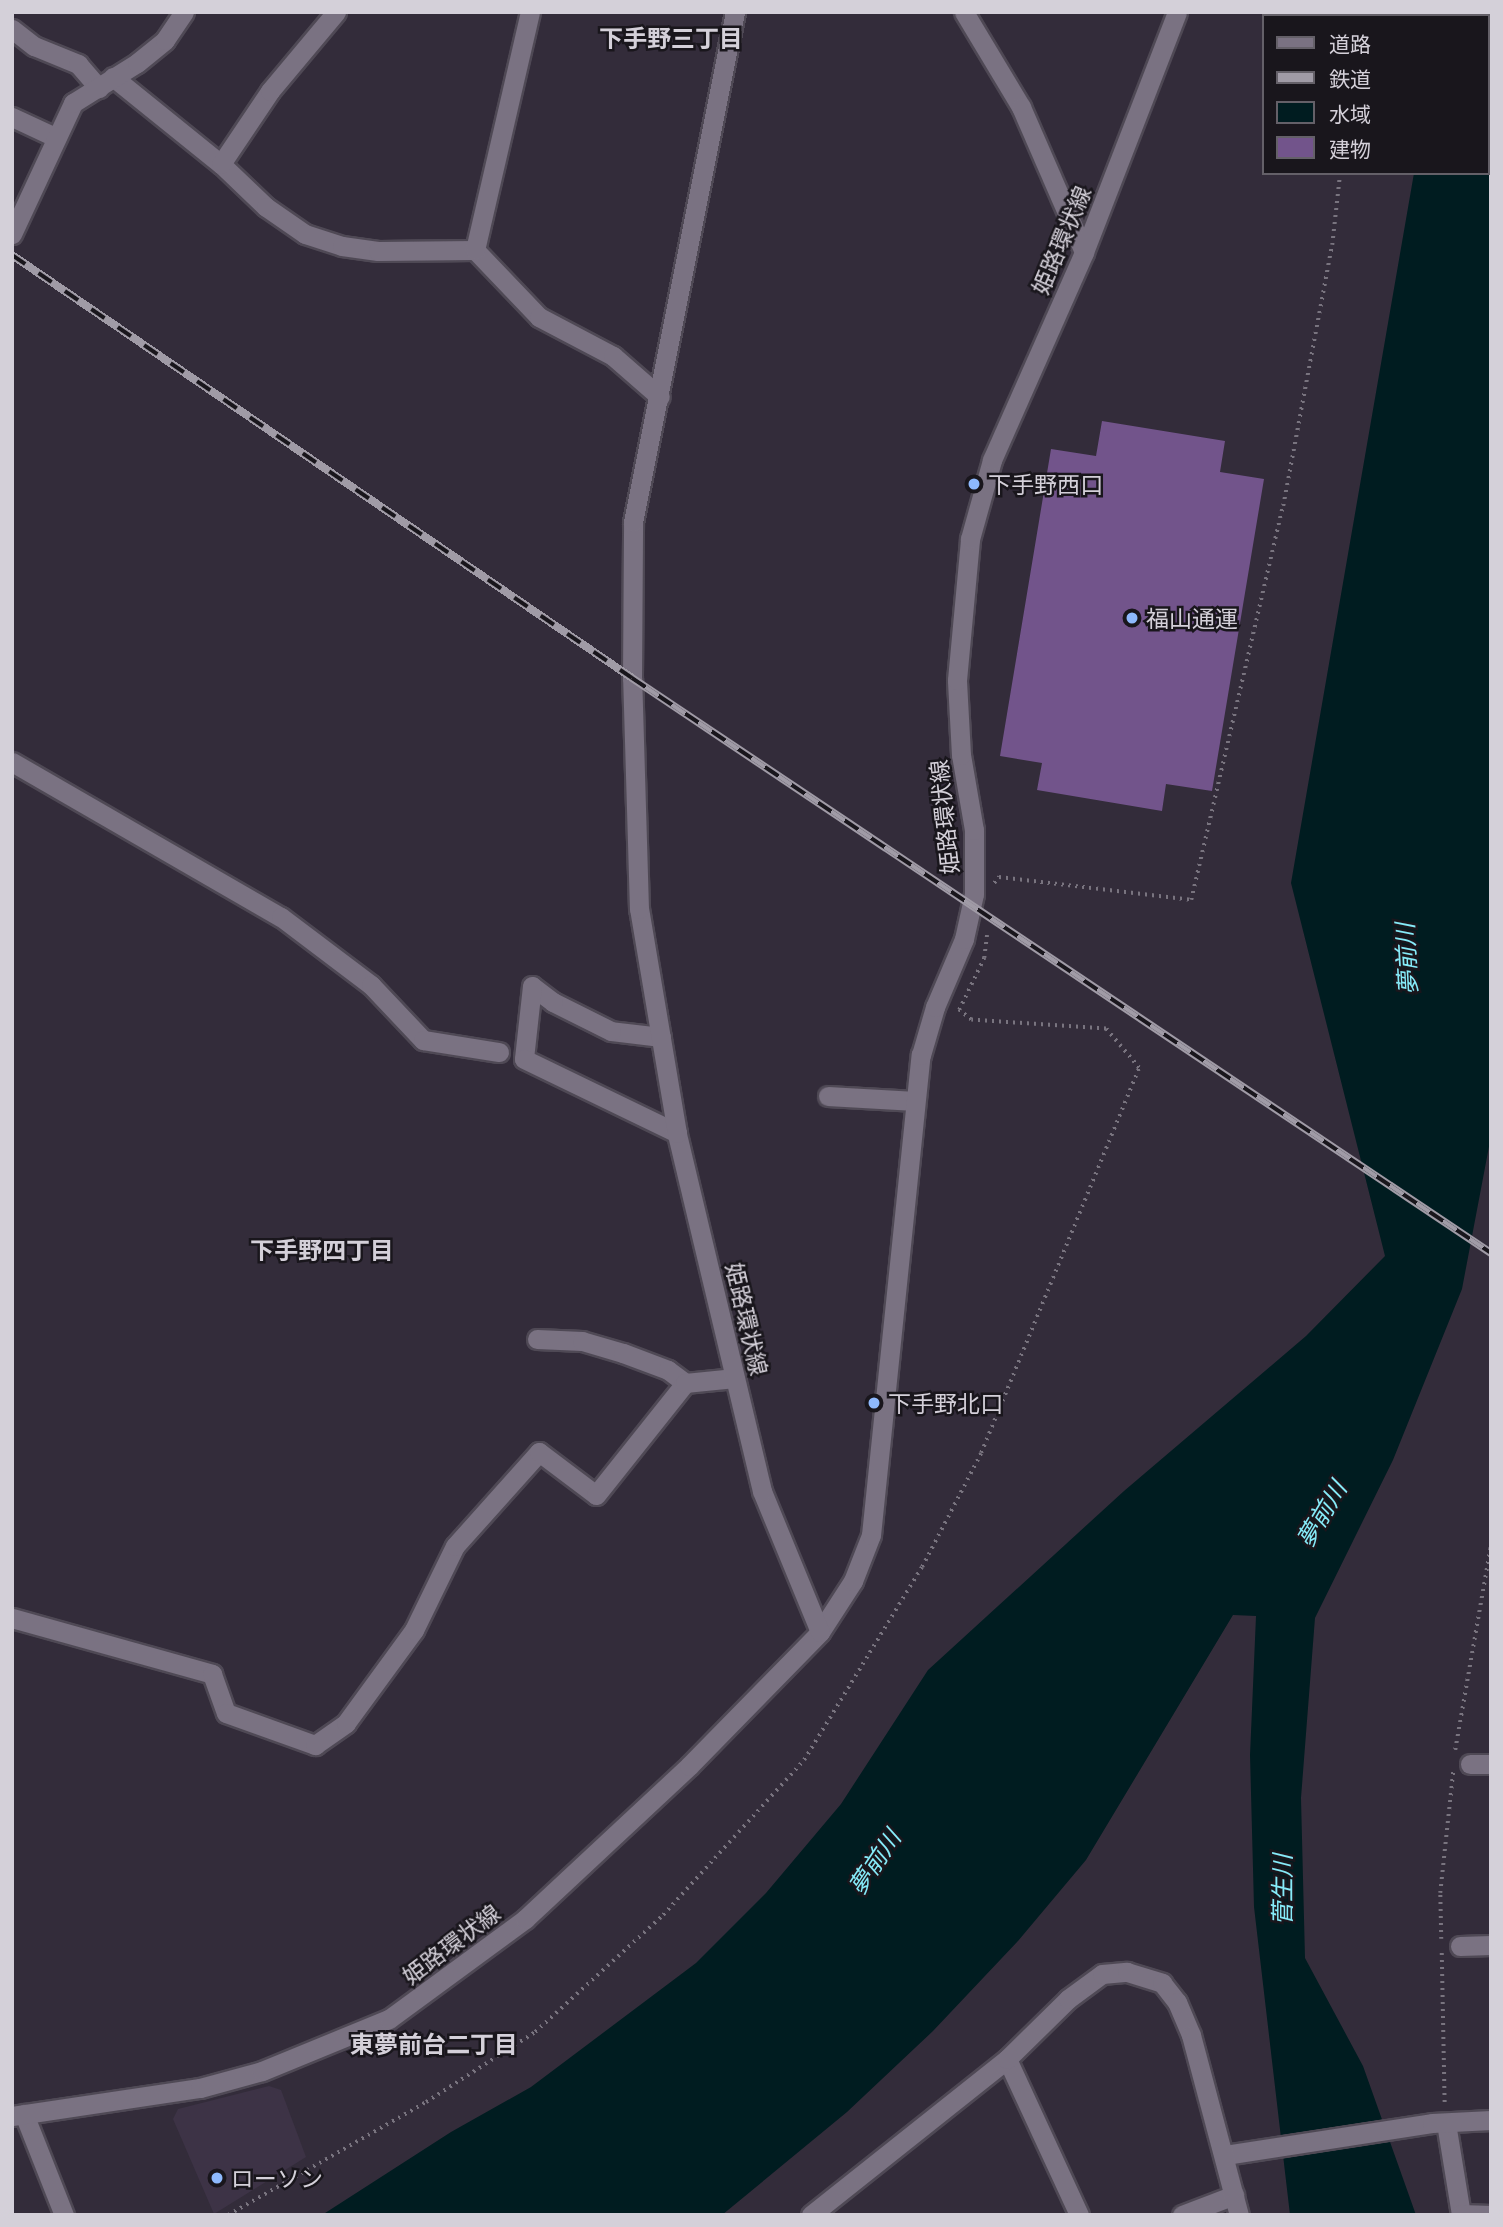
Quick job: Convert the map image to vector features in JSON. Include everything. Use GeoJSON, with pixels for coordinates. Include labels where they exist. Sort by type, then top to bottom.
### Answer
{"type":"FeatureCollection","features":[{"type":"Feature","properties":{"kind":"street"},"geometry":{"type":"LineString","coordinates":[[12,234],[55,137],[74,103],[165,40],[184,12]]}},
{"type":"Feature","properties":{"kind":"street"},"geometry":{"type":"LineString","coordinates":[[221,164],[270,91],[336,12]]}},
{"type":"Feature","properties":{"kind":"street"},"geometry":{"type":"LineString","coordinates":[[475,250],[530,12]]}},
{"type":"Feature","properties":{"kind":"street","name":"姫路環状線"},"geometry":{"type":"LineString","coordinates":[[735,12],[633,522],[632,678],[639,909],[677,1133],[762,1492],[820,1632]]}},
{"type":"Feature","properties":{"kind":"street"},"geometry":{"type":"LineString","coordinates":[[964,12],[1021,107],[1084,252]]}},
{"type":"Feature","properties":{"kind":"street","name":"姫路環状線"},"geometry":{"type":"LineString","coordinates":[[18,2115],[200,2088],[275,2067],[389,2019],[524,1919],[689,1766],[820,1632],[853,1581],[871,1535],[921,1055],[935,1007],[964,939],[976,881],[974,830],[958,713],[970,539],[992,460],[1084,252],[1177,12]]}},
{"type":"Feature","properties":{"kind":"street"},"geometry":{"type":"LineString","coordinates":[[12,29],[34,46],[78,64],[106,83],[221,164],[266,207],[305,234],[342,246],[378,251],[475,250],[539,317],[613,356],[660,397]]}},
{"type":"Feature","properties":{"kind":"street"},"geometry":{"type":"LineString","coordinates":[[12,117],[55,137]]}},
{"type":"Feature","properties":{"kind":"street"},"geometry":{"type":"LineString","coordinates":[[12,762],[281,917],[371,985],[423,1040],[499,1052]]}},
{"type":"Feature","properties":{"kind":"street"},"geometry":{"type":"LineString","coordinates":[[661,1037],[611,1031],[553,1002],[532,986],[524,1059],[677,1133]]}},
{"type":"Feature","properties":{"kind":"street"},"geometry":{"type":"LineString","coordinates":[[828,1096],[915,1101]]}},
{"type":"Feature","properties":{"kind":"street"},"geometry":{"type":"LineString","coordinates":[[537,1339],[582,1341],[623,1353],[668,1370],[685,1383],[735,1378]]}},
{"type":"Feature","properties":{"kind":"street"},"geometry":{"type":"LineString","coordinates":[[12,1618],[212,1674],[226,1713],[315,1745],[346,1723],[414,1630],[455,1546],[539,1452],[596,1495],[685,1383]]}},
{"type":"Feature","properties":{"kind":"street"},"geometry":{"type":"LineString","coordinates":[[1471,1765],[1491,1764]]}},
{"type":"Feature","properties":{"kind":"street"},"geometry":{"type":"LineString","coordinates":[[1460,1946],[1491,1945]]}},
{"type":"Feature","properties":{"kind":"street"},"geometry":{"type":"LineString","coordinates":[[824,2211],[1007,2059],[1068,1999],[1102,1974],[1146,1975],[1162,1983],[1177,2002],[1233,2153],[1234,2195],[1240,2215]]}},
{"type":"Feature","properties":{"kind":"street"},"geometry":{"type":"LineString","coordinates":[[1007,2059],[1079,2215]]}},
{"type":"Feature","properties":{"kind":"street"},"geometry":{"type":"LineString","coordinates":[[18,2115],[64,2215]]}},
{"type":"Feature","properties":{"kind":"street"},"geometry":{"type":"LineString","coordinates":[[1233,2153],[1439,2123],[1491,2119]]}},
{"type":"Feature","properties":{"kind":"street"},"geometry":{"type":"LineString","coordinates":[[1439,2123],[1461,2214],[1491,2215]]}},
{"type":"Feature","properties":{"kind":"street"},"geometry":{"type":"LineString","coordinates":[[1182,2215],[1234,2195]]}},
{"type":"Feature","properties":{"kind":"path"},"geometry":{"type":"LineString","coordinates":[[992,886],[999,877],[1191,900],[1283,506],[1332,245],[1340,175]]}},
{"type":"Feature","properties":{"kind":"path"},"geometry":{"type":"LineString","coordinates":[[228,2215],[426,2102],[535,2032],[663,1915],[804,1760],[922,1567],[981,1453],[1139,1068],[1106,1028],[971,1020],[959,1010],[984,958],[988,922]]}},
{"type":"Feature","properties":{"kind":"path"},"geometry":{"type":"LineString","coordinates":[[1439,2123],[1440,1893],[1460,1709],[1491,1545]]}},
{"type":"Feature","properties":{"kind":"shaded area"},"geometry":{"type":"Polygon","coordinates":[[[269,2086],[281,2090],[306,2157],[214,2214],[173,2119],[178,2109],[269,2086]]]}},
{"type":"Feature","properties":{"kind":"water"},"geometry":{"type":"Polygon","coordinates":[[[1491,12],[1491,1136],[1462,1289],[1393,1460],[1315,1618],[1301,1798],[1305,1958],[1363,2066],[1416,2215],[1290,2215],[1254,1907],[1250,1755],[1256,1616],[1233,1615],[1086,1860],[1018,1941],[933,2031],[847,2112],[722,2215],[322,2215],[451,2132],[531,2087],[696,1963],[766,1893],[841,1804],[928,1670],[1124,1491],[1306,1336],[1385,1256],[1291,883],[1414,175],[1489,175],[1489,14],[1438,14],[1491,12]]]}},
{"type":"Feature","properties":{"kind":"building","name":"福山通運"},"geometry":{"type":"Polygon","coordinates":[[[1102,421],[1225,441],[1220,472],[1264,479],[1212,791],[1166,784],[1162,811],[1037,790],[1042,763],[1000,756],[1051,449],[1096,456],[1102,421]]]}},
{"type":"Feature","properties":{"kind":"railway"},"geometry":{"type":"LineString","coordinates":[[12,255],[632,678],[1491,1253]]}},
{"type":"Feature","properties":{"kind":"place","name":"下手野西口"},"geometry":{"type":"Point","coordinates":[974,484]}},
{"type":"Feature","properties":{"kind":"place","name":"福山通運"},"geometry":{"type":"Point","coordinates":[1132,618]}},
{"type":"Feature","properties":{"kind":"place","name":"下手野北口"},"geometry":{"type":"Point","coordinates":[874,1403]}},
{"type":"Feature","properties":{"kind":"place","name":"ローソン"},"geometry":{"type":"Point","coordinates":[217,2178]}},
{"type":"Feature","properties":{"kind":"district","name":"下手野三丁目"},"geometry":{"type":"Point","coordinates":[671,38]}},
{"type":"Feature","properties":{"kind":"district","name":"下手野四丁目"},"geometry":{"type":"Point","coordinates":[322,1250]}},
{"type":"Feature","properties":{"kind":"district","name":"東夢前台二丁目"},"geometry":{"type":"Point","coordinates":[434,2044]}},
{"type":"Feature","properties":{"kind":"water label","name":"夢前川"},"geometry":{"type":"Point","coordinates":[1406,959]}},
{"type":"Feature","properties":{"kind":"water label","name":"夢前川"},"geometry":{"type":"Point","coordinates":[1321,1514]}},
{"type":"Feature","properties":{"kind":"water label","name":"夢前川"},"geometry":{"type":"Point","coordinates":[874,1862]}},
{"type":"Feature","properties":{"kind":"water label","name":"菅生川"},"geometry":{"type":"Point","coordinates":[1282,1890]}}]}
